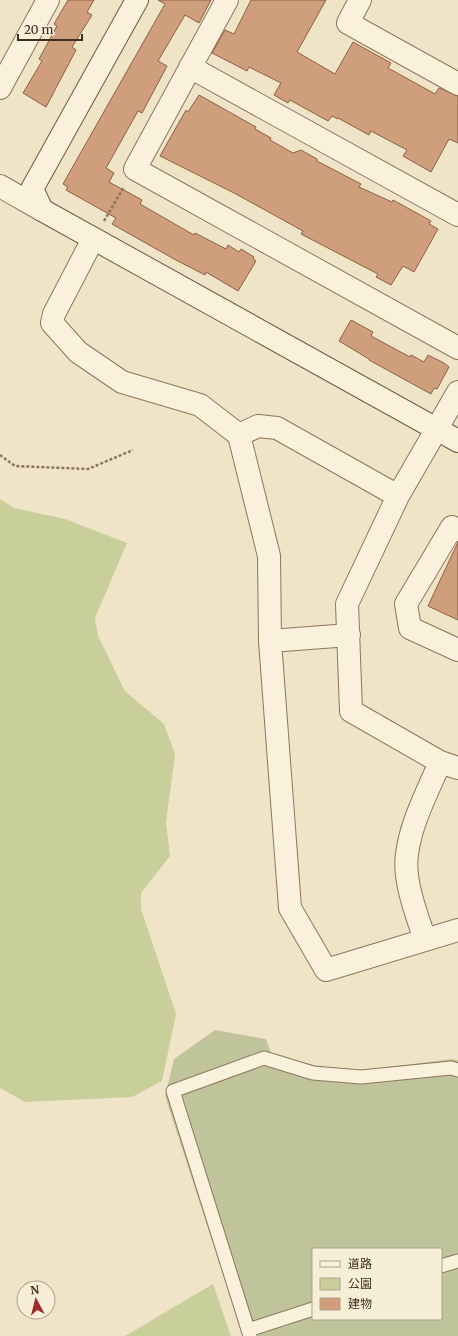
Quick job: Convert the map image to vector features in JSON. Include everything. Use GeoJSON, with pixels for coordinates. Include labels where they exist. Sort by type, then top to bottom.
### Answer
{"type":"FeatureCollection","features":[{"type":"Feature","properties":{"kind":"street"},"geometry":{"type":"LineString","coordinates":[[0,88],[7,57],[48,0]]}},
{"type":"Feature","properties":{"kind":"street"},"geometry":{"type":"LineString","coordinates":[[42,210],[32,189],[137,0]]}},
{"type":"Feature","properties":{"kind":"street"},"geometry":{"type":"LineString","coordinates":[[227,0],[135,169],[458,348]]}},
{"type":"Feature","properties":{"kind":"street"},"geometry":{"type":"LineString","coordinates":[[360,0],[348,23],[458,84]]}},
{"type":"Feature","properties":{"kind":"street"},"geometry":{"type":"LineString","coordinates":[[190,67],[458,215]]}},
{"type":"Feature","properties":{"kind":"street"},"geometry":{"type":"LineString","coordinates":[[0,186],[458,441]]}},
{"type":"Feature","properties":{"kind":"street"},"geometry":{"type":"LineString","coordinates":[[93,239],[54,314],[52,323],[78,352],[122,382],[200,405],[239,435],[269,556],[270,641],[290,908],[326,970],[458,930]]}},
{"type":"Feature","properties":{"kind":"street"},"geometry":{"type":"LineString","coordinates":[[425,940],[410,894],[406,855],[412,828],[449,765],[351,711],[347,604],[398,496],[435,429],[458,392]]}},
{"type":"Feature","properties":{"kind":"street"},"geometry":{"type":"LineString","coordinates":[[239,435],[258,426],[277,428],[398,496]]}},
{"type":"Feature","properties":{"kind":"street"},"geometry":{"type":"LineString","coordinates":[[458,530],[452,527],[406,604],[410,628],[458,650]]}},
{"type":"Feature","properties":{"kind":"street"},"geometry":{"type":"LineString","coordinates":[[270,641],[348,635]]}},
{"type":"Feature","properties":{"kind":"lane"},"geometry":{"type":"LineString","coordinates":[[312,1308],[249,1333],[173,1091],[264,1058],[313,1073],[361,1077],[451,1068],[458,1070]]}},
{"type":"Feature","properties":{"kind":"lane"},"geometry":{"type":"LineString","coordinates":[[442,1266],[458,1261]]}},
{"type":"Feature","properties":{"kind":"path"},"geometry":{"type":"LineString","coordinates":[[93,239],[135,169]]}},
{"type":"Feature","properties":{"kind":"path"},"geometry":{"type":"LineString","coordinates":[[0,455],[15,466],[88,469],[133,450]]}},
{"type":"Feature","properties":{"kind":"green space"},"geometry":{"type":"Polygon","coordinates":[[[0,499],[14,508],[65,519],[127,543],[95,618],[98,636],[125,691],[164,724],[175,754],[166,823],[170,856],[141,893],[141,909],[176,1014],[162,1081],[132,1097],[25,1102],[0,1088],[0,499]]]}},
{"type":"Feature","properties":{"kind":"green space"},"geometry":{"type":"Polygon","coordinates":[[[215,1030],[266,1039],[271,1053],[313,1065],[356,1071],[452,1059],[458,1060],[458,1336],[243,1336],[165,1096],[174,1059],[215,1030]]]}},
{"type":"Feature","properties":{"kind":"green space"},"geometry":{"type":"Polygon","coordinates":[[[213,1284],[231,1336],[125,1336],[213,1284]]]}},
{"type":"Feature","properties":{"kind":"building"},"geometry":{"type":"Polygon","coordinates":[[[68,0],[94,0],[87,12],[92,15],[72,47],[76,50],[46,107],[23,93],[42,61],[39,59],[57,26],[54,24],[68,0]]]}},
{"type":"Feature","properties":{"kind":"building"},"geometry":{"type":"Polygon","coordinates":[[[158,0],[211,0],[199,23],[185,15],[158,61],[167,66],[142,113],[138,111],[106,168],[114,173],[109,182],[142,200],[140,204],[194,235],[195,233],[226,249],[228,245],[239,252],[241,249],[254,257],[253,259],[256,261],[238,291],[206,272],[205,275],[174,259],[112,224],[116,218],[66,190],[68,187],[63,184],[165,4],[158,0]]]}},
{"type":"Feature","properties":{"kind":"building"},"geometry":{"type":"Polygon","coordinates":[[[251,0],[326,0],[297,52],[335,74],[353,42],[391,63],[388,68],[435,94],[439,88],[458,96],[458,143],[449,139],[431,172],[403,156],[407,150],[371,131],[369,135],[338,118],[332,116],[328,121],[290,100],[288,103],[274,95],[281,83],[249,67],[247,71],[212,53],[225,30],[234,34],[251,0]]]}},
{"type":"Feature","properties":{"kind":"building"},"geometry":{"type":"Polygon","coordinates":[[[199,95],[256,127],[255,129],[271,138],[270,140],[293,153],[301,150],[317,159],[317,161],[361,184],[359,187],[392,202],[393,200],[431,221],[429,224],[438,229],[414,272],[403,266],[391,285],[376,277],[378,274],[301,234],[303,231],[236,194],[160,156],[186,110],[188,112],[199,95]]]}},
{"type":"Feature","properties":{"kind":"building"},"geometry":{"type":"Polygon","coordinates":[[[351,320],[373,332],[371,336],[410,357],[411,355],[424,362],[428,355],[449,367],[437,389],[434,388],[431,394],[369,360],[339,341],[351,320]]]}},
{"type":"Feature","properties":{"kind":"building"},"geometry":{"type":"Polygon","coordinates":[[[458,542],[458,620],[428,606],[458,542]]]}}]}
